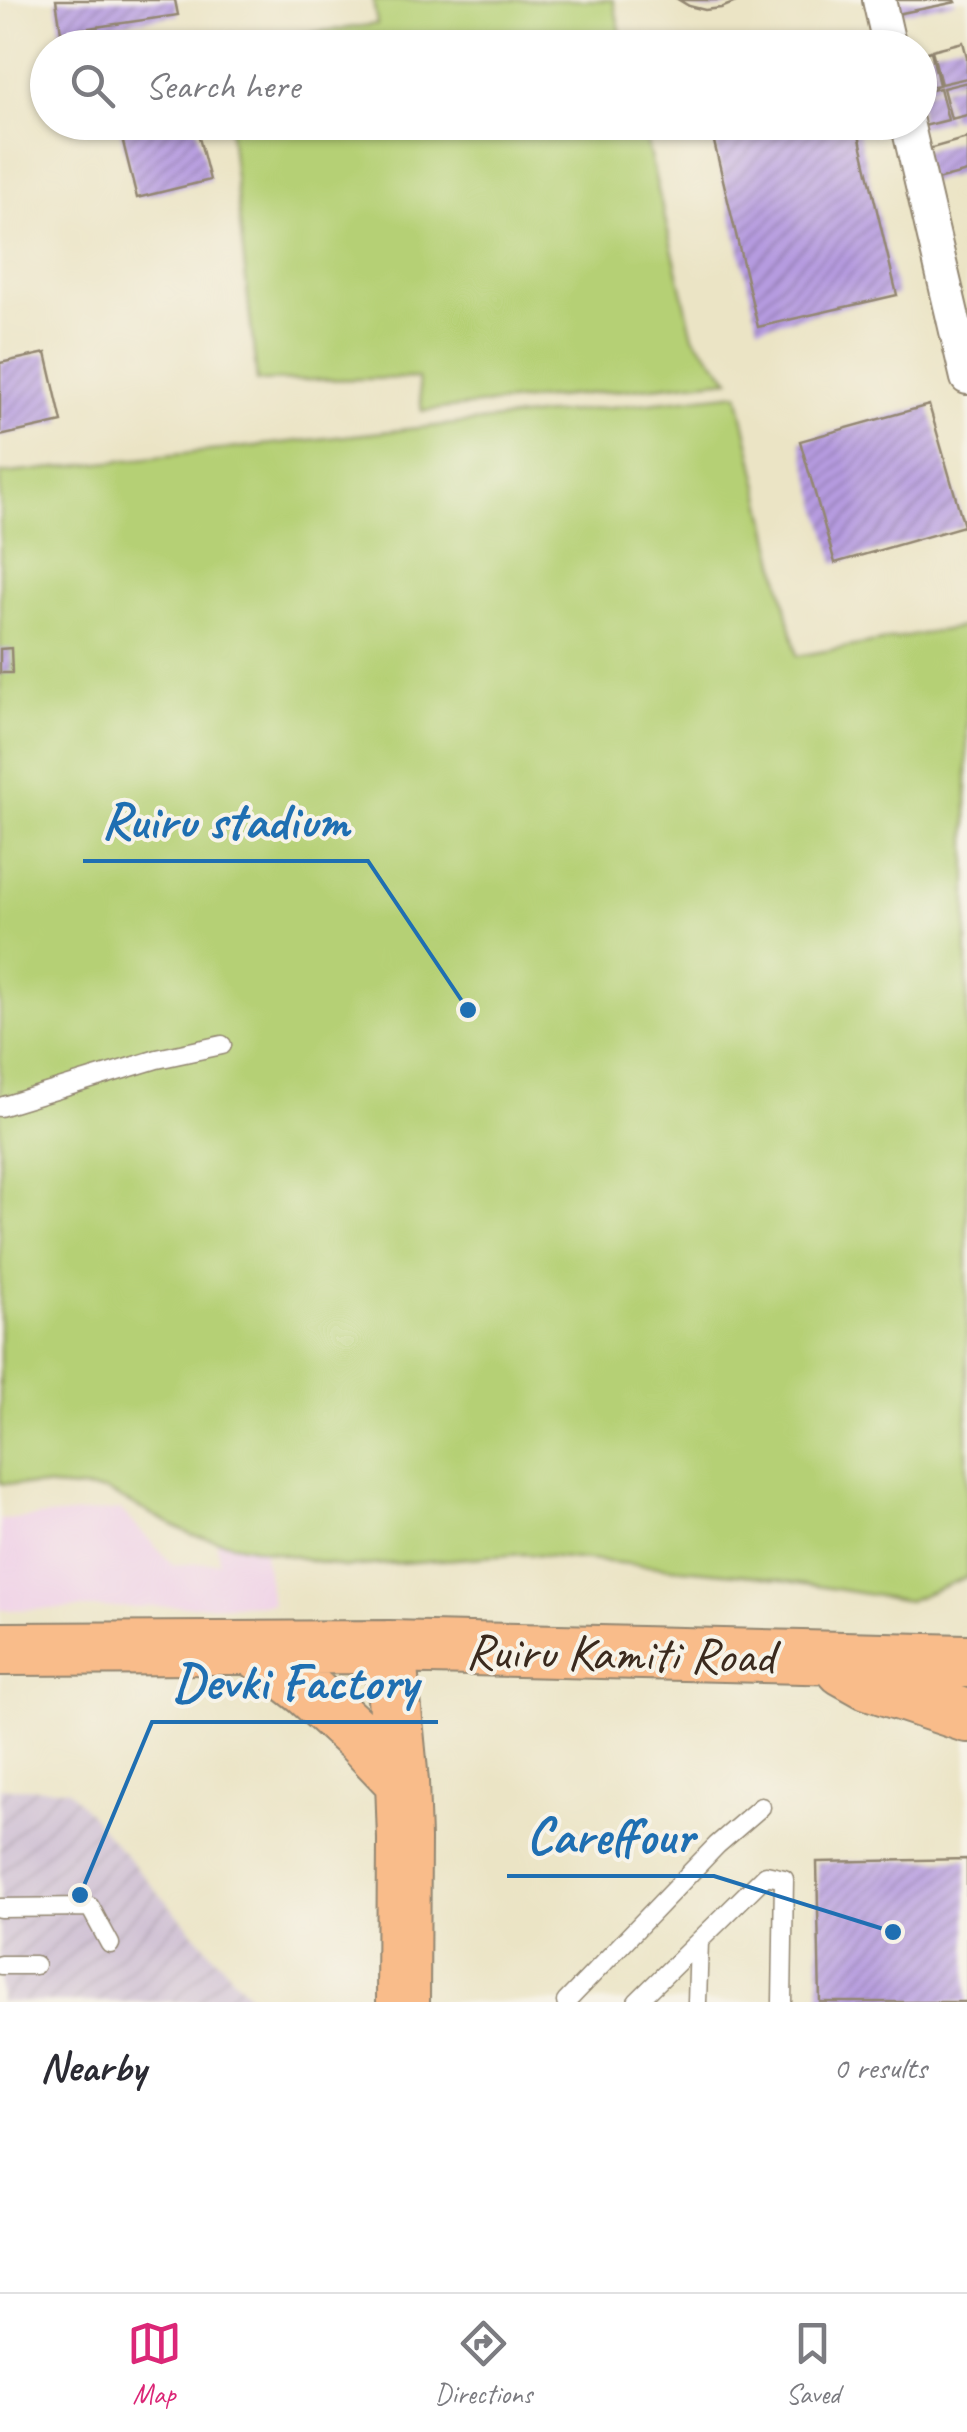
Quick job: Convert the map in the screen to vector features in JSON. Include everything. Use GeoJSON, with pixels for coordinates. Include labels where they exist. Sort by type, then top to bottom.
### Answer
{"type":"FeatureCollection","features":[{"type":"Feature","properties":{"kind":"main road","name":"Ruiru Kamiti Road"},"geometry":{"type":"LineString","coordinates":[[0,1649],[389,1647],[967,1660]]}},
{"type":"Feature","properties":{"kind":"main road"},"geometry":{"type":"LineString","coordinates":[[389,1647],[402,1782],[404,2002]]}},
{"type":"Feature","properties":{"kind":"main road"},"geometry":{"type":"LineString","coordinates":[[254,1649],[307,1690],[402,1782]]}},
{"type":"Feature","properties":{"kind":"main road"},"geometry":{"type":"LineString","coordinates":[[819,1657],[868,1682],[967,1716]]}},
{"type":"Feature","properties":{"kind":"street"},"geometry":{"type":"LineString","coordinates":[[879,0],[886,30]]}},
{"type":"Feature","properties":{"kind":"street"},"geometry":{"type":"LineString","coordinates":[[911,140],[967,378]]}},
{"type":"Feature","properties":{"kind":"lane"},"geometry":{"type":"LineString","coordinates":[[0,1107],[157,1059],[222,1045]]}},
{"type":"Feature","properties":{"kind":"lane"},"geometry":{"type":"LineString","coordinates":[[566,2002],[717,1845],[761,1807]]}},
{"type":"Feature","properties":{"kind":"lane"},"geometry":{"type":"LineString","coordinates":[[637,2002],[766,1875],[784,1879],[782,2002]]}},
{"type":"Feature","properties":{"kind":"lane"},"geometry":{"type":"LineString","coordinates":[[0,1908],[90,1907],[110,1944]]}},
{"type":"Feature","properties":{"kind":"lane"},"geometry":{"type":"LineString","coordinates":[[697,2002],[699,1941]]}},
{"type":"Feature","properties":{"kind":"lane"},"geometry":{"type":"LineString","coordinates":[[0,1966],[35,1965]]}},
{"type":"Feature","properties":{"kind":"shaded area"},"geometry":{"type":"Polygon","coordinates":[[[212,1503],[257,1509],[272,1604],[0,1610],[0,1520],[121,1510],[173,1565],[219,1562],[212,1503]]]}},
{"type":"Feature","properties":{"kind":"shaded area"},"geometry":{"type":"Polygon","coordinates":[[[0,1788],[67,1789],[255,2002],[0,2002],[0,1788]]]}},
{"type":"Feature","properties":{"kind":"green space"},"geometry":{"type":"Polygon","coordinates":[[[373,0],[613,0],[620,30],[332,30],[377,24],[373,0]]]}},
{"type":"Feature","properties":{"kind":"green space"},"geometry":{"type":"Polygon","coordinates":[[[231,140],[646,140],[693,336],[730,379],[422,411],[418,378],[257,381],[231,140]]]}},
{"type":"Feature","properties":{"kind":"green space"},"geometry":{"type":"Polygon","coordinates":[[[738,393],[797,656],[967,626],[967,1577],[908,1601],[756,1576],[524,1554],[344,1567],[192,1535],[106,1491],[0,1483],[0,474],[738,393]]]}},
{"type":"Feature","properties":{"kind":"building"},"geometry":{"type":"Polygon","coordinates":[[[56,0],[175,0],[178,15],[75,30],[61,30],[56,0]]]}},
{"type":"Feature","properties":{"kind":"building"},"geometry":{"type":"Polygon","coordinates":[[[679,0],[741,0],[705,10],[679,0]]]}},
{"type":"Feature","properties":{"kind":"building"},"geometry":{"type":"Polygon","coordinates":[[[883,0],[955,0],[956,2],[887,16],[883,0]]]}},
{"type":"Feature","properties":{"kind":"building"},"geometry":{"type":"Polygon","coordinates":[[[963,42],[967,78],[941,84],[937,49],[963,42]]]}},
{"type":"Feature","properties":{"kind":"building"},"geometry":{"type":"Polygon","coordinates":[[[967,82],[967,115],[951,119],[943,88],[967,82]]]}},
{"type":"Feature","properties":{"kind":"building"},"geometry":{"type":"Polygon","coordinates":[[[940,88],[948,120],[937,123],[940,88]]]}},
{"type":"Feature","properties":{"kind":"building"},"geometry":{"type":"Polygon","coordinates":[[[967,138],[967,172],[929,182],[921,151],[967,138]]]}},
{"type":"Feature","properties":{"kind":"building"},"geometry":{"type":"Polygon","coordinates":[[[122,140],[200,140],[210,180],[137,198],[122,140]]]}},
{"type":"Feature","properties":{"kind":"building"},"geometry":{"type":"Polygon","coordinates":[[[714,140],[860,140],[897,295],[758,327],[714,140]]]}},
{"type":"Feature","properties":{"kind":"building"},"geometry":{"type":"Polygon","coordinates":[[[46,353],[62,422],[0,436],[0,363],[46,353]]]}},
{"type":"Feature","properties":{"kind":"building"},"geometry":{"type":"Polygon","coordinates":[[[929,405],[964,526],[835,563],[800,441],[929,405]]]}},
{"type":"Feature","properties":{"kind":"building"},"geometry":{"type":"Polygon","coordinates":[[[11,648],[12,673],[0,673],[0,649],[11,648]]]}},
{"type":"Feature","properties":{"kind":"building"},"geometry":{"type":"Polygon","coordinates":[[[967,1859],[967,2002],[820,2002],[817,1862],[967,1859]]]}},
{"type":"Feature","properties":{"kind":"place","name":"Ruiru stadium"},"geometry":{"type":"Point","coordinates":[468,1010]}},
{"type":"Feature","properties":{"kind":"place","name":"Devki Factory"},"geometry":{"type":"Point","coordinates":[80,1895]}},
{"type":"Feature","properties":{"kind":"place","name":"Careffour"},"geometry":{"type":"Point","coordinates":[893,1932]}}]}
